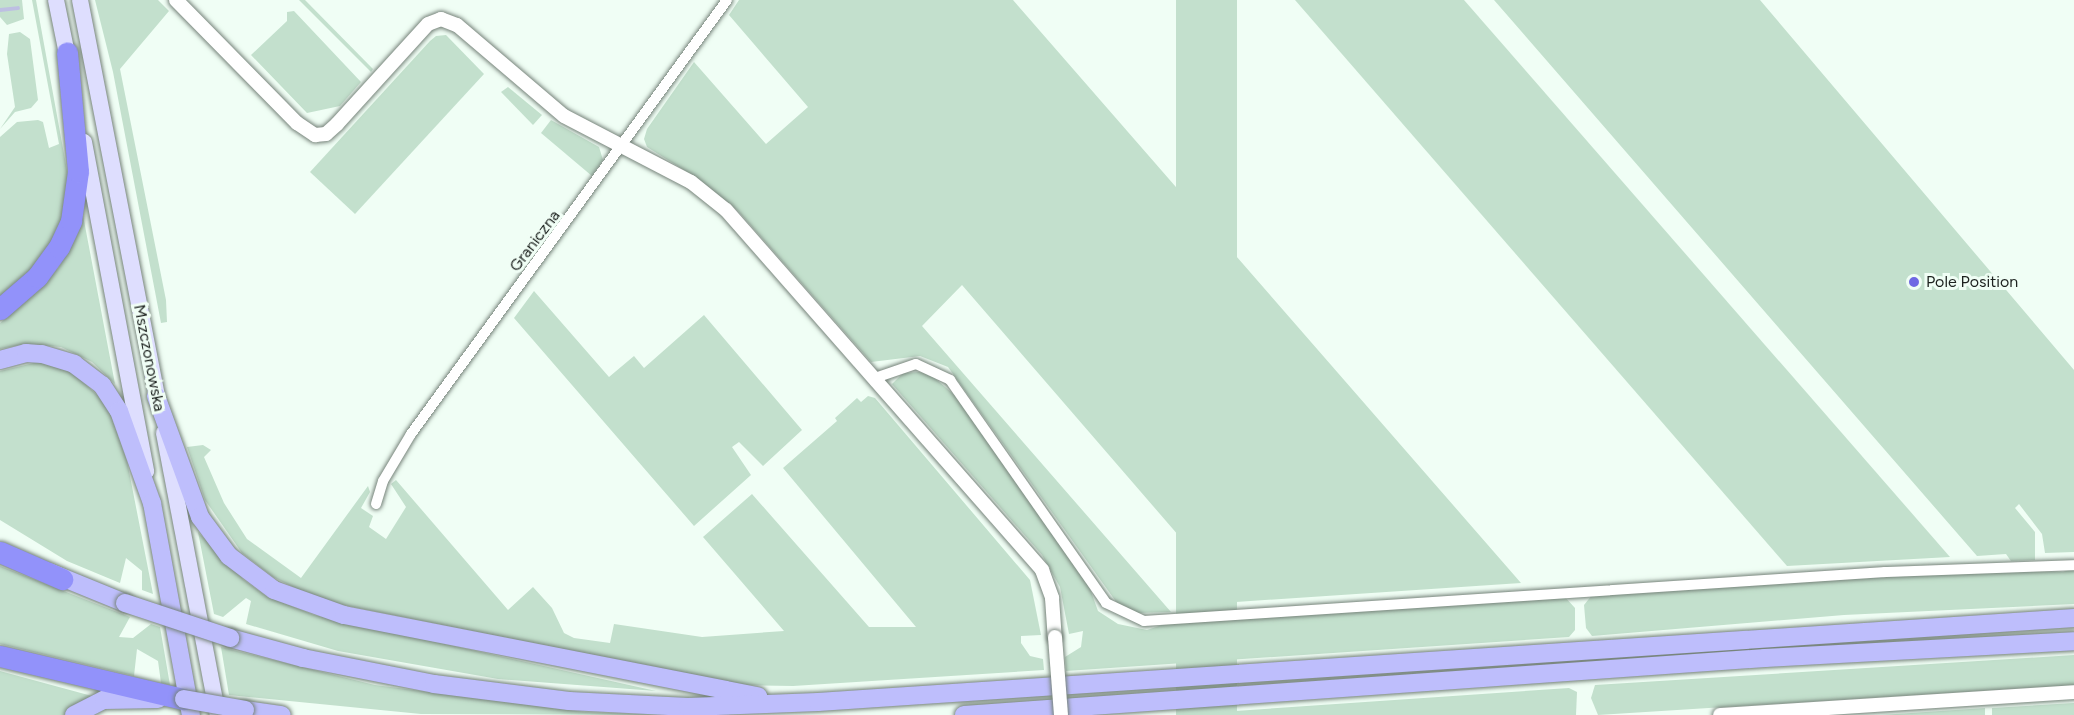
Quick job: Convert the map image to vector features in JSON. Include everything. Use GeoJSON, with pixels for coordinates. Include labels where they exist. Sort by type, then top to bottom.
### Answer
{"type":"FeatureCollection","features":[{"type":"Feature","properties":{"kind":"highway"},"geometry":{"type":"LineString","coordinates":[[0,309],[38,277],[59,247],[70,221],[78,171],[67,53]]}},
{"type":"Feature","properties":{"kind":"highway"},"geometry":{"type":"LineString","coordinates":[[0,552],[62,579]]}},
{"type":"Feature","properties":{"kind":"highway"},"geometry":{"type":"LineString","coordinates":[[0,656],[190,708]]}},
{"type":"Feature","properties":{"kind":"main road","name":"Mszczonowska"},"geometry":{"type":"LineString","coordinates":[[56,0],[152,503]]}},
{"type":"Feature","properties":{"kind":"main road","name":"Mszczonowska"},"geometry":{"type":"LineString","coordinates":[[80,0],[218,715]]}},
{"type":"Feature","properties":{"kind":"main road"},"geometry":{"type":"LineString","coordinates":[[0,360],[26,353],[59,357],[88,372],[102,385],[125,423],[152,503],[190,708],[245,710],[282,715]]}},
{"type":"Feature","properties":{"kind":"main road"},"geometry":{"type":"LineString","coordinates":[[156,396],[200,517],[229,556],[246,572],[295,599],[344,615],[702,688],[818,702]]}},
{"type":"Feature","properties":{"kind":"main road"},"geometry":{"type":"LineString","coordinates":[[0,542],[62,579],[125,603],[230,638],[372,673],[510,695],[688,707],[818,702],[2074,618]]}},
{"type":"Feature","properties":{"kind":"main road"},"geometry":{"type":"LineString","coordinates":[[964,715],[1765,658],[2074,641]]}},
{"type":"Feature","properties":{"kind":"main road"},"geometry":{"type":"LineString","coordinates":[[74,715],[104,699],[140,694]]}},
{"type":"Feature","properties":{"kind":"street"},"geometry":{"type":"LineString","coordinates":[[176,0],[297,123],[315,135],[326,134],[337,124],[428,24],[441,19],[457,25],[564,116],[691,182],[726,210],[1042,570],[1052,598],[1061,715]]}},
{"type":"Feature","properties":{"kind":"street","name":"Graniczna"},"geometry":{"type":"LineString","coordinates":[[376,504],[383,481],[411,434],[624,146],[727,0]]}},
{"type":"Feature","properties":{"kind":"street"},"geometry":{"type":"LineString","coordinates":[[875,378],[916,364],[950,380],[1106,603],[1144,621],[1885,572],[2074,564]]}},
{"type":"Feature","properties":{"kind":"street"},"geometry":{"type":"LineString","coordinates":[[1720,715],[2074,692]]}},
{"type":"Feature","properties":{"kind":"green space"},"geometry":{"type":"Polygon","coordinates":[[[0,0],[22,0],[24,19],[7,25],[0,17],[0,0]]]}},
{"type":"Feature","properties":{"kind":"green space"},"geometry":{"type":"Polygon","coordinates":[[[32,0],[36,0],[68,176],[63,218],[44,257],[0,301],[0,137],[17,122],[38,120],[43,122],[49,148],[59,144],[32,0]]]}},
{"type":"Feature","properties":{"kind":"green space"},"geometry":{"type":"Polygon","coordinates":[[[95,0],[158,0],[169,11],[120,69],[166,300],[167,322],[161,323],[113,72],[95,0]]]}},
{"type":"Feature","properties":{"kind":"green space"},"geometry":{"type":"Polygon","coordinates":[[[299,0],[305,0],[373,69],[371,72],[299,0]]]}},
{"type":"Feature","properties":{"kind":"green space"},"geometry":{"type":"Polygon","coordinates":[[[739,0],[1013,0],[1521,583],[1236,602],[962,285],[922,326],[1171,612],[1137,613],[1117,603],[948,367],[920,356],[871,362],[738,211],[700,180],[647,147],[644,139],[647,129],[694,62],[766,144],[808,107],[729,15],[739,0]]]}},
{"type":"Feature","properties":{"kind":"green space"},"geometry":{"type":"Polygon","coordinates":[[[1176,0],[1237,0],[1237,715],[1176,715],[1176,0]]]}},
{"type":"Feature","properties":{"kind":"green space"},"geometry":{"type":"Polygon","coordinates":[[[1295,0],[1464,0],[1950,557],[1787,566],[1295,0]]]}},
{"type":"Feature","properties":{"kind":"green space","name":"Pole Position"},"geometry":{"type":"Polygon","coordinates":[[[1494,0],[1760,0],[2074,370],[2074,552],[2045,553],[2042,534],[2019,504],[2015,508],[2035,532],[2035,560],[2011,561],[2006,554],[1977,556],[1494,0]]]}},
{"type":"Feature","properties":{"kind":"green space"},"geometry":{"type":"Polygon","coordinates":[[[294,11],[361,82],[340,106],[307,113],[251,55],[287,21],[287,12],[294,11]]]}},
{"type":"Feature","properties":{"kind":"green space"},"geometry":{"type":"Polygon","coordinates":[[[20,32],[30,39],[38,100],[31,108],[15,112],[0,129],[15,107],[7,54],[9,34],[20,32]]]}},
{"type":"Feature","properties":{"kind":"green space"},"geometry":{"type":"Polygon","coordinates":[[[446,35],[484,74],[355,214],[310,172],[430,41],[436,36],[446,35]]]}},
{"type":"Feature","properties":{"kind":"green space"},"geometry":{"type":"Polygon","coordinates":[[[508,87],[542,115],[533,125],[501,92],[508,87]]]}},
{"type":"Feature","properties":{"kind":"green space"},"geometry":{"type":"Polygon","coordinates":[[[551,120],[599,147],[603,160],[592,176],[541,133],[551,120]]]}},
{"type":"Feature","properties":{"kind":"green space"},"geometry":{"type":"Polygon","coordinates":[[[82,210],[115,384],[92,362],[61,347],[25,344],[0,349],[0,323],[39,290],[59,267],[72,243],[82,210]]]}},
{"type":"Feature","properties":{"kind":"green space"},"geometry":{"type":"Polygon","coordinates":[[[534,291],[609,377],[634,356],[644,368],[704,315],[802,430],[763,466],[739,442],[732,447],[751,475],[694,526],[514,318],[534,291]]]}},
{"type":"Feature","properties":{"kind":"green space"},"geometry":{"type":"Polygon","coordinates":[[[38,362],[71,371],[107,404],[127,461],[153,594],[142,590],[142,571],[126,558],[120,583],[67,561],[0,520],[0,371],[38,362]]]}},
{"type":"Feature","properties":{"kind":"green space"},"geometry":{"type":"Polygon","coordinates":[[[919,372],[931,375],[958,398],[1089,586],[1098,611],[1118,624],[1147,630],[1165,624],[1564,596],[1575,608],[1575,630],[1569,637],[1066,671],[1065,657],[1081,647],[1083,631],[1069,634],[1060,587],[1042,555],[892,384],[903,373],[919,372]]]}},
{"type":"Feature","properties":{"kind":"green space"},"geometry":{"type":"Polygon","coordinates":[[[868,396],[875,398],[1030,580],[1041,635],[1021,636],[1021,643],[1030,656],[1043,659],[1044,670],[793,686],[742,685],[343,605],[303,592],[273,577],[242,553],[205,500],[187,447],[203,445],[211,450],[204,457],[224,503],[247,539],[301,578],[368,486],[370,492],[361,508],[373,516],[369,527],[386,539],[406,507],[391,484],[396,480],[508,610],[533,587],[552,608],[564,633],[574,638],[610,643],[614,624],[702,637],[784,631],[703,537],[752,494],[869,627],[916,627],[783,468],[837,421],[835,418],[857,398],[861,402],[868,396]]]}},
{"type":"Feature","properties":{"kind":"green space"},"geometry":{"type":"Polygon","coordinates":[[[198,532],[244,580],[266,596],[314,615],[656,691],[498,679],[338,651],[246,624],[251,601],[246,598],[223,617],[214,614],[198,532]]]}},
{"type":"Feature","properties":{"kind":"green space"},"geometry":{"type":"Polygon","coordinates":[[[0,566],[130,617],[119,637],[133,638],[151,624],[160,627],[170,685],[161,683],[158,661],[137,649],[134,676],[0,644],[0,566]]]}},
{"type":"Feature","properties":{"kind":"green space"},"geometry":{"type":"Polygon","coordinates":[[[2074,568],[2074,604],[1844,615],[1592,636],[1586,628],[1584,605],[1592,595],[2003,570],[2063,572],[2074,568]]]}},
{"type":"Feature","properties":{"kind":"green space"},"geometry":{"type":"Polygon","coordinates":[[[221,647],[375,685],[584,712],[662,715],[421,714],[229,695],[221,647]]]}},
{"type":"Feature","properties":{"kind":"green space"},"geometry":{"type":"Polygon","coordinates":[[[2074,655],[2074,685],[1598,715],[1591,698],[1595,685],[2074,655]]]}},
{"type":"Feature","properties":{"kind":"green space"},"geometry":{"type":"Polygon","coordinates":[[[0,671],[92,696],[64,715],[0,715],[0,671]]]}},
{"type":"Feature","properties":{"kind":"green space"},"geometry":{"type":"Polygon","coordinates":[[[1569,688],[1577,692],[1576,715],[1177,715],[1569,688]]]}},
{"type":"Feature","properties":{"kind":"green space"},"geometry":{"type":"Polygon","coordinates":[[[2074,703],[2074,715],[1992,715],[1992,708],[2074,703]]]}},
{"type":"Feature","properties":{"kind":"green space"},"geometry":{"type":"Polygon","coordinates":[[[1985,708],[1985,715],[1881,715],[1985,708]]]}},
{"type":"Feature","properties":{"kind":"waterway"},"geometry":{"type":"LineString","coordinates":[[0,10],[18,8]]}},
{"type":"Feature","properties":{"kind":"place","name":"Pole Position"},"geometry":{"type":"Point","coordinates":[1914,282]}}]}
